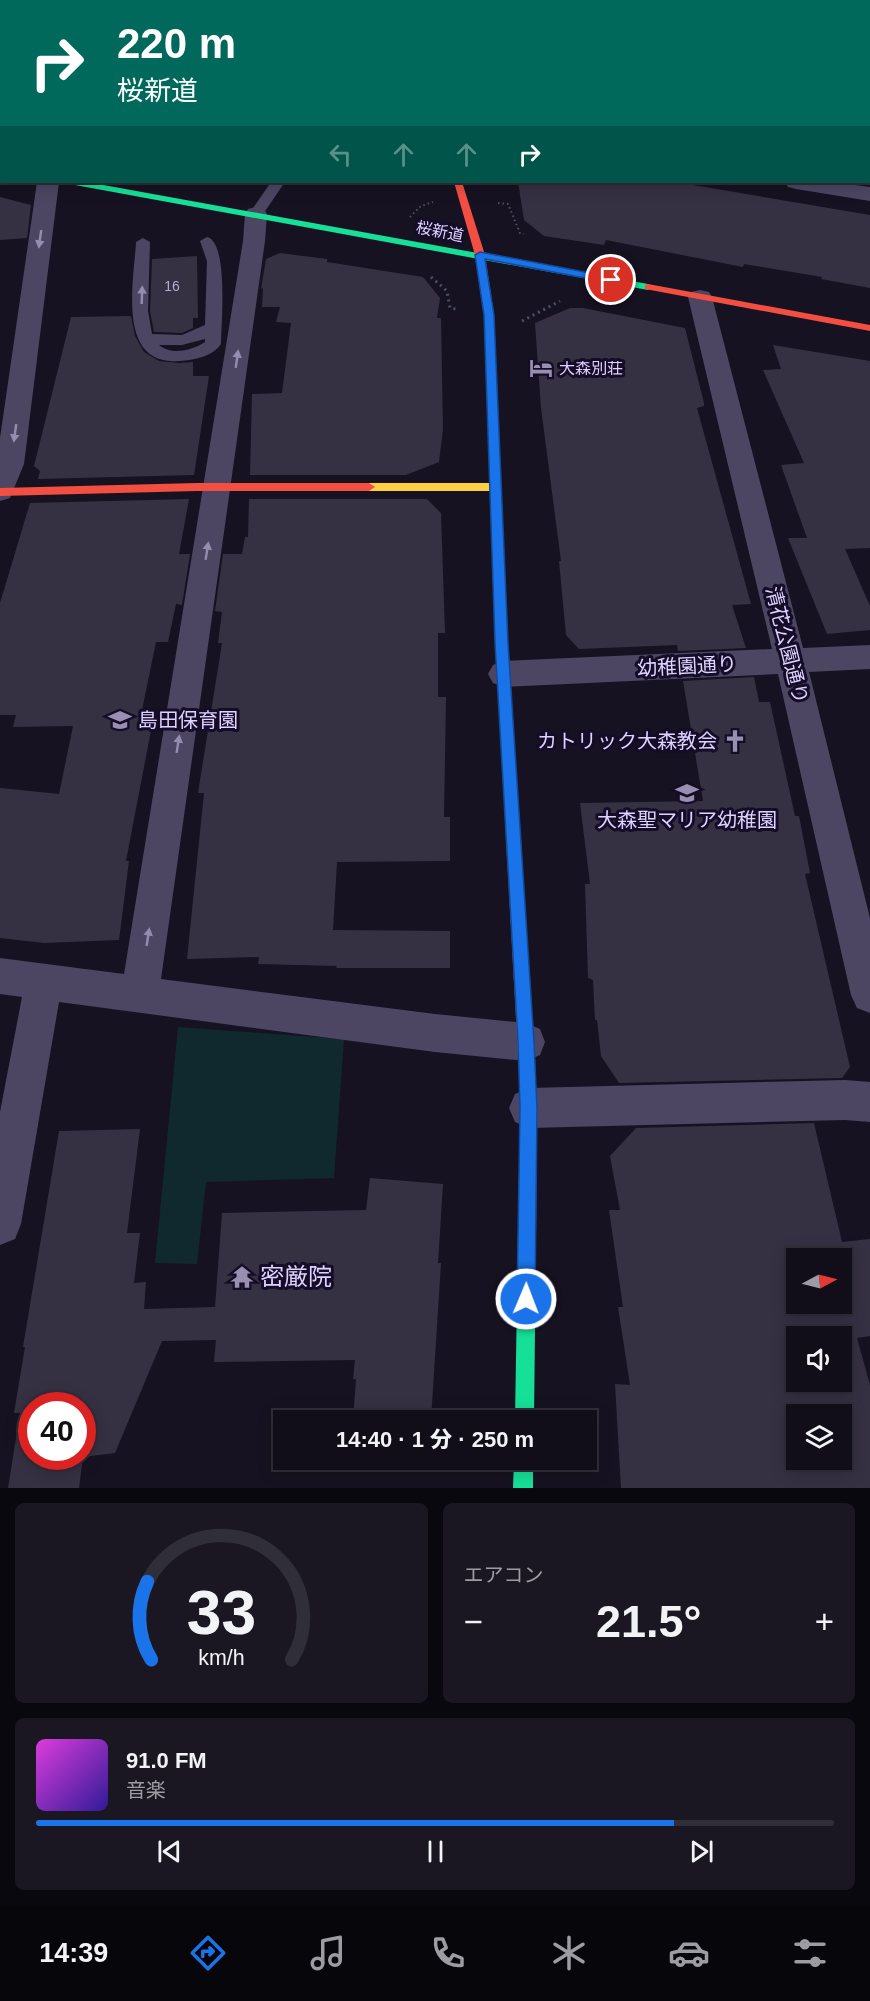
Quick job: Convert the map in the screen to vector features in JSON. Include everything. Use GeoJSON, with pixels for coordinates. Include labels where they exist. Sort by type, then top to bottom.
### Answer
{"type":"FeatureCollection","features":[{"type":"Feature","properties":{"kind":"street"},"geometry":{"type":"LineString","coordinates":[[48,183],[10,464],[1,484],[495,487]]}},
{"type":"Feature","properties":{"kind":"street","name":"桜新道"},"geometry":{"type":"LineString","coordinates":[[92,183],[108,184],[256,214],[870,328]]}},
{"type":"Feature","properties":{"kind":"street"},"geometry":{"type":"LineString","coordinates":[[458,183],[480,255],[489,315],[504,674],[529,1108],[524,1410]]}},
{"type":"Feature","properties":{"kind":"street"},"geometry":{"type":"LineString","coordinates":[[802,183],[870,194]]}},
{"type":"Feature","properties":{"kind":"street"},"geometry":{"type":"LineString","coordinates":[[140,995],[218,487],[256,214]]}},
{"type":"Feature","properties":{"kind":"street","name":"清花公園通り"},"geometry":{"type":"LineString","coordinates":[[700,297],[791,662],[870,995]]}},
{"type":"Feature","properties":{"kind":"street","name":"幼稚園通り"},"geometry":{"type":"LineString","coordinates":[[504,674],[870,657]]}},
{"type":"Feature","properties":{"kind":"street"},"geometry":{"type":"LineString","coordinates":[[0,976],[435,1033],[526,1042]]}},
{"type":"Feature","properties":{"kind":"street"},"geometry":{"type":"LineString","coordinates":[[0,1224],[44,981]]}},
{"type":"Feature","properties":{"kind":"street"},"geometry":{"type":"LineString","coordinates":[[529,1108],[845,1100],[870,1102]]}},
{"type":"Feature","properties":{"kind":"street"},"geometry":{"type":"LineString","coordinates":[[523,1488],[524,1470]]}},
{"type":"Feature","properties":{"kind":"lane"},"geometry":{"type":"LineString","coordinates":[[256,214],[277,183]]}},
{"type":"Feature","properties":{"kind":"lane"},"geometry":{"type":"LineString","coordinates":[[143,242],[140,327],[145,337],[178,340],[195,338],[214,326],[214,261],[207,241]]}},
{"type":"Feature","properties":{"kind":"path"},"geometry":{"type":"LineString","coordinates":[[493,203],[508,204],[520,233],[530,237]]}},
{"type":"Feature","properties":{"kind":"path"},"geometry":{"type":"LineString","coordinates":[[408,219],[421,206]]}},
{"type":"Feature","properties":{"kind":"path"},"geometry":{"type":"LineString","coordinates":[[425,273],[447,291],[450,308]]}},
{"type":"Feature","properties":{"kind":"path"},"geometry":{"type":"LineString","coordinates":[[520,322],[569,297]]}},
{"type":"Feature","properties":{"kind":"green space"},"geometry":{"type":"Polygon","coordinates":[[[178,1027],[344,1039],[334,1178],[206,1182],[197,1264],[155,1263],[178,1027]]]}},
{"type":"Feature","properties":{"kind":"building"},"geometry":{"type":"Polygon","coordinates":[[[518,183],[681,183],[870,215],[870,288],[821,279],[822,277],[744,264],[743,267],[606,240],[604,245],[544,236],[524,220],[518,183]]]}},
{"type":"Feature","properties":{"kind":"building"},"geometry":{"type":"Polygon","coordinates":[[[0,197],[31,205],[27,238],[0,240],[0,197]]]}},
{"type":"Feature","properties":{"kind":"building"},"geometry":{"type":"Polygon","coordinates":[[[280,253],[327,259],[327,262],[423,277],[440,298],[437,318],[441,318],[443,429],[439,462],[406,475],[250,475],[252,394],[282,393],[291,323],[276,322],[280,307],[262,307],[263,288],[261,289],[266,259],[280,253]]]}},
{"type":"Feature","properties":{"kind":"building"},"geometry":{"type":"Polygon","coordinates":[[[197,256],[198,318],[193,318],[193,328],[182,333],[154,332],[150,311],[152,259],[197,256]]]}},
{"type":"Feature","properties":{"kind":"building"},"geometry":{"type":"Polygon","coordinates":[[[570,308],[583,308],[685,328],[704,403],[704,406],[697,408],[751,604],[732,605],[746,648],[678,651],[677,645],[579,649],[566,635],[559,561],[561,561],[541,408],[535,323],[570,308]]]}},
{"type":"Feature","properties":{"kind":"building"},"geometry":{"type":"Polygon","coordinates":[[[131,316],[135,336],[144,352],[159,361],[193,362],[193,376],[209,376],[194,475],[38,479],[40,471],[34,466],[71,317],[131,316]]]}},
{"type":"Feature","properties":{"kind":"building"},"geometry":{"type":"Polygon","coordinates":[[[773,345],[870,361],[870,548],[845,549],[870,606],[870,630],[827,634],[788,538],[807,538],[781,465],[804,463],[763,370],[781,369],[773,345]]]}},
{"type":"Feature","properties":{"kind":"building"},"geometry":{"type":"Polygon","coordinates":[[[189,499],[179,554],[190,554],[182,605],[176,604],[168,642],[156,642],[140,720],[153,720],[126,861],[129,861],[119,940],[44,943],[0,938],[0,788],[59,794],[73,726],[13,727],[16,715],[0,715],[0,603],[30,503],[189,499]]]}},
{"type":"Feature","properties":{"kind":"building"},"geometry":{"type":"Polygon","coordinates":[[[249,499],[427,499],[441,513],[445,633],[438,633],[438,697],[446,697],[444,817],[450,817],[450,861],[337,862],[333,930],[450,931],[450,968],[336,968],[337,966],[258,964],[259,957],[187,959],[204,793],[198,793],[222,643],[218,643],[222,612],[215,611],[223,554],[242,554],[245,537],[248,537],[249,499]]]}},
{"type":"Feature","properties":{"kind":"building"},"geometry":{"type":"Polygon","coordinates":[[[754,677],[759,702],[770,702],[795,816],[799,816],[810,873],[805,874],[850,1067],[842,1078],[619,1083],[601,1056],[597,1020],[595,1020],[593,980],[588,978],[585,884],[590,884],[580,803],[703,801],[683,681],[754,677]]]}},
{"type":"Feature","properties":{"kind":"building"},"geometry":{"type":"Polygon","coordinates":[[[814,1123],[842,1242],[870,1239],[870,1336],[857,1338],[870,1385],[870,1488],[621,1488],[615,1384],[630,1385],[618,1307],[623,1307],[609,1210],[620,1210],[610,1156],[636,1128],[814,1123]]]}},
{"type":"Feature","properties":{"kind":"building"},"geometry":{"type":"Polygon","coordinates":[[[140,1129],[127,1233],[140,1233],[134,1283],[146,1282],[144,1309],[215,1307],[222,1213],[366,1210],[370,1178],[443,1184],[438,1263],[441,1263],[432,1410],[354,1410],[355,1360],[214,1362],[216,1340],[162,1341],[115,1453],[96,1455],[96,1392],[18,1392],[18,1413],[14,1413],[25,1347],[23,1347],[59,1131],[140,1129]]]}},
{"type":"Feature","properties":{"kind":"building"},"geometry":{"type":"Polygon","coordinates":[[[18,1426],[18,1470],[81,1470],[79,1488],[8,1488],[18,1426]]]}},
{"type":"Feature","properties":{"kind":"traffic: fast"},"geometry":{"type":"LineString","coordinates":[[80,183],[648,287]]}},
{"type":"Feature","properties":{"kind":"traffic: fast"},"geometry":{"type":"LineString","coordinates":[[492,387],[502,643],[514,856]]}},
{"type":"Feature","properties":{"kind":"traffic: fast"},"geometry":{"type":"LineString","coordinates":[[524,1410],[527,1237]]}},
{"type":"Feature","properties":{"kind":"traffic: fast"},"geometry":{"type":"LineString","coordinates":[[523,1488],[524,1470]]}},
{"type":"Feature","properties":{"kind":"traffic: slow"},"geometry":{"type":"LineString","coordinates":[[369,487],[495,487]]}},
{"type":"Feature","properties":{"kind":"traffic: jam"},"geometry":{"type":"LineString","coordinates":[[458,183],[480,255],[489,315],[492,387]]}},
{"type":"Feature","properties":{"kind":"traffic: jam"},"geometry":{"type":"LineString","coordinates":[[648,287],[870,328]]}},
{"type":"Feature","properties":{"kind":"traffic: jam"},"geometry":{"type":"LineString","coordinates":[[0,492],[197,487],[369,487]]}},
{"type":"Feature","properties":{"kind":"traffic: jam"},"geometry":{"type":"LineString","coordinates":[[514,856],[529,1108],[527,1237]]}},
{"type":"Feature","properties":{"kind":"place","name":"大森別荘"},"geometry":{"type":"Point","coordinates":[541,368]}},
{"type":"Feature","properties":{"kind":"place","name":"島田保育園"},"geometry":{"type":"Point","coordinates":[120,720]}},
{"type":"Feature","properties":{"kind":"place","name":"カトリック大森教会"},"geometry":{"type":"Point","coordinates":[735,741]}},
{"type":"Feature","properties":{"kind":"place","name":"大森聖マリア幼稚園"},"geometry":{"type":"Point","coordinates":[687,793]}},
{"type":"Feature","properties":{"kind":"place","name":"密厳院"},"geometry":{"type":"Point","coordinates":[242,1277]}},
{"type":"Feature","properties":{"kind":"route"},"geometry":{"type":"LineString","coordinates":[[526,1299],[529,1108],[502,643],[489,315],[480,255],[611,280]]}}]}
